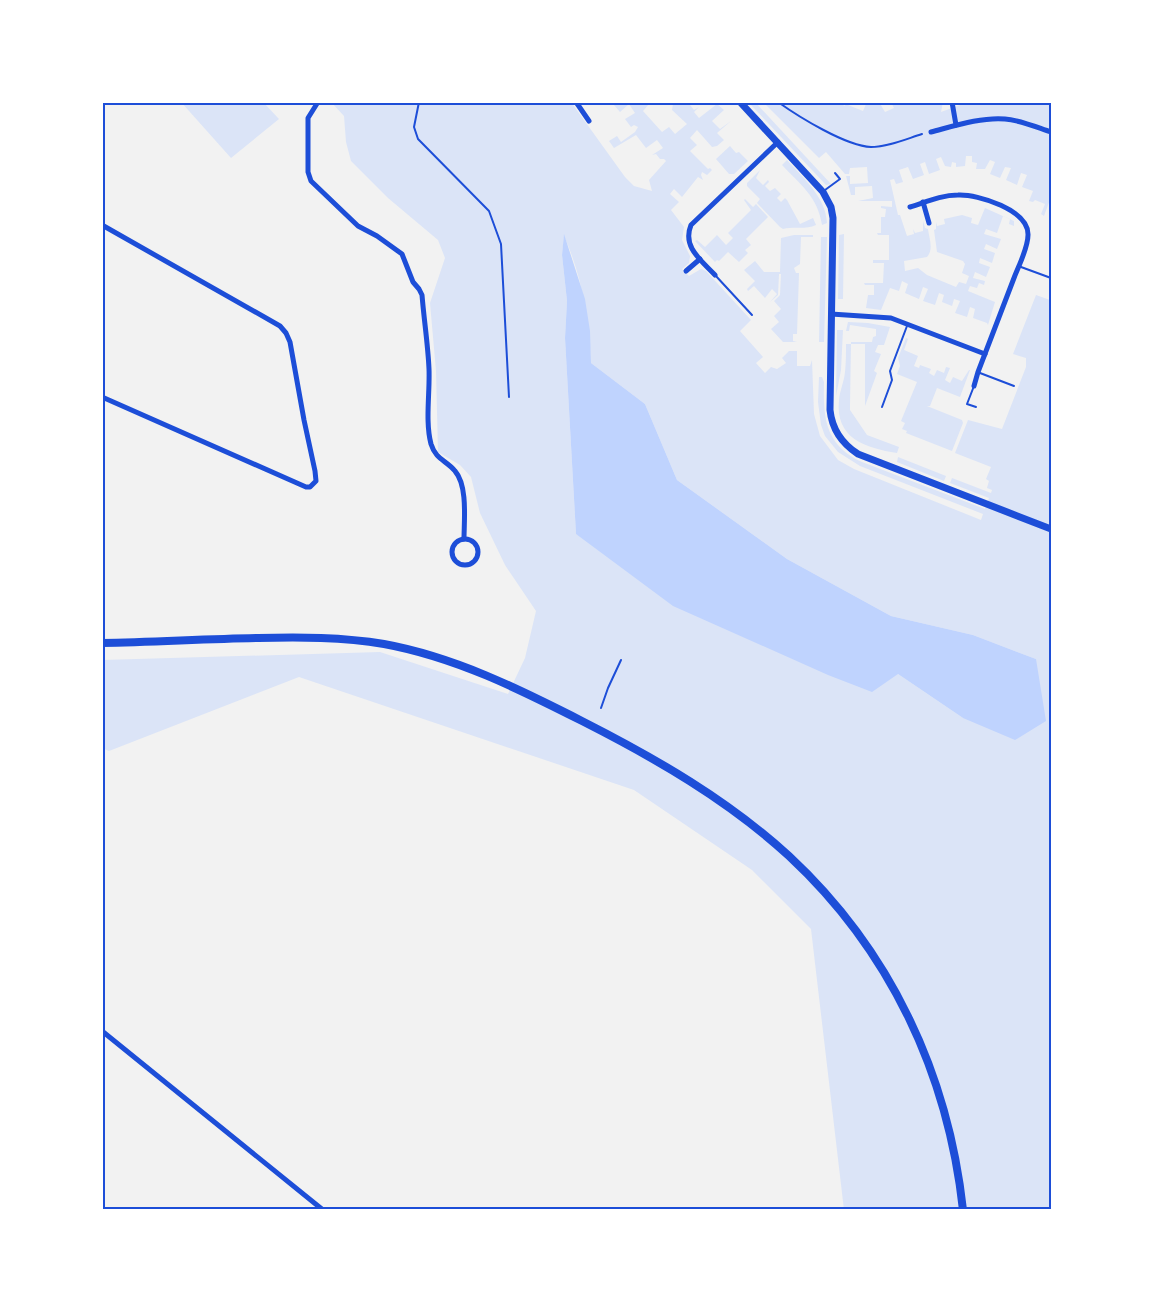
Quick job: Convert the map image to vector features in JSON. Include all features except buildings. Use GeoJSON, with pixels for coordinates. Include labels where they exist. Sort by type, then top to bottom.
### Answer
{"type":"FeatureCollection","features":[{"type":"Feature","properties":{"kind":"main road"},"geometry":{"type":"LineString","coordinates":[[102,643],[311,637],[349,639],[428,654],[514,686],[677,772],[734,811],[788,855],[834,904],[871,951],[896,992],[932,1069],[952,1138],[963,1210]]}},
{"type":"Feature","properties":{"kind":"street"},"geometry":{"type":"LineString","coordinates":[[318,102],[308,118],[308,172],[311,181],[358,226],[402,254],[412,282],[422,295],[429,368],[431,444],[436,454],[456,471],[458,476],[465,506],[464,539]]}},
{"type":"Feature","properties":{"kind":"street"},"geometry":{"type":"LineString","coordinates":[[740,102],[823,192],[831,207],[833,218],[830,410],[836,431],[849,448],[868,458],[1051,529]]}},
{"type":"Feature","properties":{"kind":"street"},"geometry":{"type":"LineString","coordinates":[[952,102],[956,125]]}},
{"type":"Feature","properties":{"kind":"street"},"geometry":{"type":"LineString","coordinates":[[578,103],[590,121]]}},
{"type":"Feature","properties":{"kind":"street"},"geometry":{"type":"LineString","coordinates":[[931,132],[956,125],[996,119],[1007,119],[1051,132]]}},
{"type":"Feature","properties":{"kind":"street"},"geometry":{"type":"LineString","coordinates":[[715,275],[689,245],[688,234],[691,225],[778,142]]}},
{"type":"Feature","properties":{"kind":"street"},"geometry":{"type":"LineString","coordinates":[[910,207],[950,195],[966,194],[986,199],[1013,212],[1026,224],[1028,233],[1018,266],[974,386]]}},
{"type":"Feature","properties":{"kind":"street"},"geometry":{"type":"LineString","coordinates":[[923,202],[929,223]]}},
{"type":"Feature","properties":{"kind":"street"},"geometry":{"type":"LineString","coordinates":[[102,225],[280,326],[286,333],[290,342],[316,481],[310,487],[306,487],[102,397]]}},
{"type":"Feature","properties":{"kind":"street"},"geometry":{"type":"LineString","coordinates":[[686,271],[700,259]]}},
{"type":"Feature","properties":{"kind":"street"},"geometry":{"type":"LineString","coordinates":[[831,314],[872,316],[908,323],[985,354]]}},
{"type":"Feature","properties":{"kind":"street"},"geometry":{"type":"LineString","coordinates":[[464,539],[476,544],[479,551],[477,560],[466,566],[458,564],[452,554],[457,542],[464,539]]}},
{"type":"Feature","properties":{"kind":"street"},"geometry":{"type":"LineString","coordinates":[[102,1031],[323,1210]]}},
{"type":"Feature","properties":{"kind":"lane"},"geometry":{"type":"LineString","coordinates":[[823,192],[840,179],[835,173]]}},
{"type":"Feature","properties":{"kind":"lane"},"geometry":{"type":"LineString","coordinates":[[1018,266],[1051,278]]}},
{"type":"Feature","properties":{"kind":"lane"},"geometry":{"type":"LineString","coordinates":[[715,275],[752,315]]}},
{"type":"Feature","properties":{"kind":"lane"},"geometry":{"type":"LineString","coordinates":[[882,407],[892,380],[890,371],[908,323]]}},
{"type":"Feature","properties":{"kind":"lane"},"geometry":{"type":"LineString","coordinates":[[978,372],[1014,386]]}},
{"type":"Feature","properties":{"kind":"lane"},"geometry":{"type":"LineString","coordinates":[[974,386],[967,404],[976,407]]}},
{"type":"Feature","properties":{"kind":"path"},"geometry":{"type":"LineString","coordinates":[[419,102],[414,127],[418,139],[489,211],[501,244],[509,397]]}},
{"type":"Feature","properties":{"kind":"path"},"geometry":{"type":"LineString","coordinates":[[778,102],[827,131],[864,146],[875,146],[931,132]]}},
{"type":"Feature","properties":{"kind":"path"},"geometry":{"type":"LineString","coordinates":[[601,708],[621,660]]}},
{"type":"Feature","properties":{"kind":"shaded area"},"geometry":{"type":"Polygon","coordinates":[[[181,102],[263,102],[279,119],[231,158],[181,102]]]}},
{"type":"Feature","properties":{"kind":"shaded area"},"geometry":{"type":"Polygon","coordinates":[[[331,102],[571,102],[625,177],[634,186],[652,191],[649,180],[666,161],[660,159],[656,154],[652,155],[663,148],[657,140],[646,148],[636,135],[614,148],[609,141],[617,136],[621,142],[638,127],[634,125],[631,127],[625,119],[635,113],[629,104],[620,112],[614,105],[617,102],[647,102],[649,104],[643,111],[662,132],[669,127],[675,134],[687,124],[672,110],[675,102],[692,102],[690,105],[694,110],[699,107],[694,112],[699,118],[717,104],[724,110],[712,121],[720,129],[731,121],[717,133],[724,140],[712,147],[697,130],[690,138],[697,145],[690,151],[708,169],[712,170],[707,175],[702,172],[703,180],[698,177],[682,197],[674,189],[670,194],[679,202],[671,210],[684,227],[682,240],[690,256],[689,263],[682,269],[689,276],[701,269],[706,271],[751,320],[740,331],[763,357],[756,363],[765,373],[771,367],[777,369],[786,363],[782,358],[789,351],[797,351],[797,366],[810,366],[812,360],[814,414],[820,436],[838,460],[854,469],[981,520],[983,514],[860,466],[838,452],[825,436],[821,425],[818,402],[819,377],[822,377],[824,382],[824,407],[829,429],[833,439],[850,455],[862,462],[985,509],[989,498],[950,483],[952,478],[991,493],[992,490],[987,488],[989,481],[986,479],[991,467],[955,453],[968,420],[1002,429],[1026,367],[1026,358],[1013,354],[1036,295],[1050,300],[1051,298],[1051,1210],[844,1210],[811,929],[752,870],[634,790],[299,677],[109,751],[102,748],[102,660],[380,652],[508,694],[525,658],[536,611],[505,565],[480,513],[471,477],[460,465],[438,452],[436,371],[430,303],[445,258],[438,240],[388,198],[351,161],[346,142],[344,116],[331,102]],[[564,236],[562,255],[567,301],[565,338],[576,534],[898,674],[963,718],[1036,659],[973,635],[891,616],[787,559],[677,480],[645,404],[591,363],[584,298],[564,236]]]}},
{"type":"Feature","properties":{"kind":"shaded area"},"geometry":{"type":"Polygon","coordinates":[[[755,102],[831,184],[826,185],[751,105],[755,102]]]}},
{"type":"Feature","properties":{"kind":"shaded area"},"geometry":{"type":"Polygon","coordinates":[[[763,102],[836,102],[845,106],[846,102],[849,102],[848,105],[863,111],[867,102],[879,102],[885,112],[894,108],[891,102],[943,102],[941,112],[963,104],[962,102],[1051,102],[1051,197],[1044,216],[1041,214],[1045,204],[1035,200],[1029,201],[1033,191],[1022,187],[1027,175],[1021,173],[1017,185],[1006,180],[1011,168],[1005,167],[1000,178],[990,174],[995,162],[990,160],[985,169],[976,169],[977,163],[972,162],[972,156],[966,156],[965,166],[956,167],[956,163],[952,162],[951,167],[945,166],[941,157],[936,159],[940,170],[929,174],[925,162],[920,164],[924,175],[913,179],[908,167],[899,170],[903,182],[896,184],[894,179],[890,180],[898,215],[900,215],[907,236],[914,234],[913,229],[915,233],[923,231],[923,221],[925,228],[928,229],[930,240],[931,247],[927,257],[904,261],[905,271],[918,268],[927,275],[956,287],[959,282],[966,284],[969,276],[962,273],[965,264],[963,261],[937,252],[934,230],[936,222],[937,226],[945,224],[944,219],[962,215],[972,218],[971,223],[978,225],[985,208],[1003,216],[997,233],[986,229],[984,234],[1001,239],[997,249],[986,244],[984,249],[995,253],[992,263],[980,258],[979,263],[990,267],[986,277],[975,272],[973,278],[985,281],[984,285],[979,283],[977,288],[970,286],[968,291],[995,302],[988,325],[973,318],[975,309],[970,307],[967,317],[955,313],[960,301],[954,299],[952,306],[942,302],[944,295],[939,293],[935,305],[923,301],[928,289],[923,287],[919,299],[905,293],[908,284],[902,281],[899,291],[890,288],[881,310],[866,308],[868,295],[874,295],[874,285],[864,283],[883,283],[884,263],[873,263],[873,260],[889,260],[889,235],[878,235],[877,233],[881,233],[881,217],[885,217],[886,209],[881,206],[892,207],[892,201],[858,201],[873,198],[872,186],[855,187],[855,195],[851,195],[846,176],[850,176],[850,184],[868,183],[867,167],[850,168],[849,174],[845,174],[826,152],[819,158],[763,102]]]}},
{"type":"Feature","properties":{"kind":"shaded area"},"geometry":{"type":"Polygon","coordinates":[[[730,146],[748,161],[734,174],[729,174],[716,159],[730,146]]]}},
{"type":"Feature","properties":{"kind":"shaded area"},"geometry":{"type":"Polygon","coordinates":[[[787,160],[818,196],[826,214],[827,223],[822,225],[817,206],[802,185],[782,165],[787,160]]]}},
{"type":"Feature","properties":{"kind":"shaded area"},"geometry":{"type":"Polygon","coordinates":[[[760,170],[756,178],[763,185],[768,180],[765,186],[770,191],[775,188],[781,194],[777,198],[781,202],[785,198],[787,200],[800,224],[813,218],[816,225],[783,229],[780,227],[757,203],[760,199],[747,186],[747,183],[760,170]]]}},
{"type":"Feature","properties":{"kind":"shaded area"},"geometry":{"type":"Polygon","coordinates":[[[745,199],[753,207],[756,204],[768,217],[746,239],[751,245],[745,250],[748,253],[739,262],[728,252],[715,262],[695,241],[697,240],[705,247],[717,235],[726,245],[733,238],[728,233],[751,210],[745,199]]]}},
{"type":"Feature","properties":{"kind":"shaded area"},"geometry":{"type":"Polygon","coordinates":[[[1010,219],[1014,221],[1014,226],[1009,224],[1010,219]]]}},
{"type":"Feature","properties":{"kind":"shaded area"},"geometry":{"type":"Polygon","coordinates":[[[844,234],[843,299],[838,299],[839,235],[844,234]]]}},
{"type":"Feature","properties":{"kind":"shaded area"},"geometry":{"type":"Polygon","coordinates":[[[813,235],[813,237],[801,237],[800,264],[794,268],[796,273],[799,273],[797,334],[793,334],[793,341],[797,342],[783,342],[771,329],[779,322],[774,316],[781,309],[774,301],[780,295],[781,274],[779,274],[778,295],[770,302],[777,294],[772,289],[765,298],[754,286],[748,291],[747,289],[755,281],[744,270],[755,261],[764,272],[780,272],[781,238],[813,235]]]}},
{"type":"Feature","properties":{"kind":"shaded area"},"geometry":{"type":"Polygon","coordinates":[[[821,237],[827,237],[824,342],[819,342],[821,237]]]}},
{"type":"Feature","properties":{"kind":"shaded area"},"geometry":{"type":"Polygon","coordinates":[[[848,322],[890,327],[884,345],[878,345],[875,352],[881,354],[865,406],[865,344],[851,344],[851,342],[872,342],[873,337],[876,336],[876,329],[850,325],[849,331],[846,331],[848,322]]]}},
{"type":"Feature","properties":{"kind":"shaded area"},"geometry":{"type":"Polygon","coordinates":[[[837,330],[843,330],[841,370],[836,396],[837,330]]]}},
{"type":"Feature","properties":{"kind":"shaded area"},"geometry":{"type":"Polygon","coordinates":[[[906,338],[908,339],[904,350],[918,356],[914,366],[919,368],[920,365],[931,369],[929,373],[934,376],[937,370],[944,373],[946,367],[950,368],[945,380],[950,383],[953,377],[962,381],[970,370],[960,397],[937,388],[930,406],[927,406],[962,420],[963,423],[952,451],[906,433],[907,431],[902,429],[905,423],[901,421],[917,382],[897,374],[900,366],[898,358],[906,338]]]}},
{"type":"Feature","properties":{"kind":"shaded area"},"geometry":{"type":"Polygon","coordinates":[[[846,344],[851,344],[850,410],[867,435],[899,447],[897,453],[864,444],[847,433],[842,424],[839,400],[845,372],[846,344]]]}},
{"type":"Feature","properties":{"kind":"shaded area"},"geometry":{"type":"Polygon","coordinates":[[[898,457],[946,476],[944,481],[897,462],[898,457]]]}},
{"type":"Feature","properties":{"kind":"water"},"geometry":{"type":"Polygon","coordinates":[[[564,234],[585,299],[590,331],[591,363],[645,404],[677,480],[787,559],[891,616],[973,635],[1036,659],[1046,721],[1015,740],[963,718],[898,674],[872,692],[828,675],[673,606],[576,534],[565,338],[567,301],[562,255],[564,234]]]}}]}
